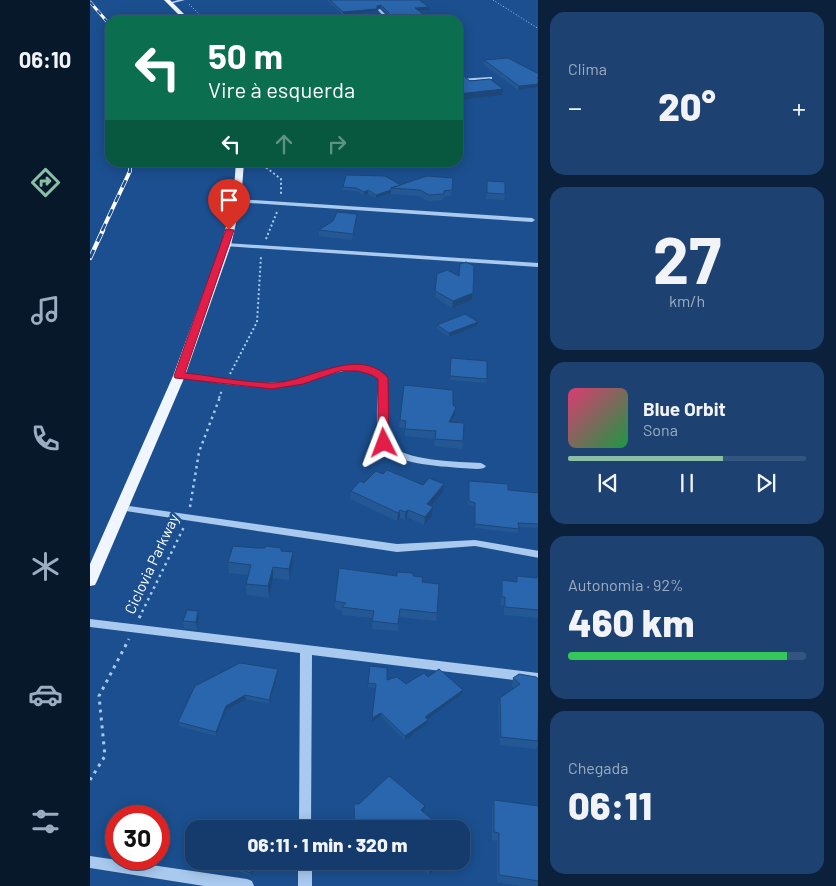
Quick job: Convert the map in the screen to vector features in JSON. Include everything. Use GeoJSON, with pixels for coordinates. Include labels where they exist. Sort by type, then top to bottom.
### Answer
{"type":"FeatureCollection","features":[{"type":"Feature","properties":{"kind":"main road"},"geometry":{"type":"LineString","coordinates":[[169,2],[182,15]]}},
{"type":"Feature","properties":{"kind":"main road"},"geometry":{"type":"LineString","coordinates":[[90,581],[179,376],[226,245],[237,201],[240,167]]}},
{"type":"Feature","properties":{"kind":"street"},"geometry":{"type":"LineString","coordinates":[[169,2],[184,0]]}},
{"type":"Feature","properties":{"kind":"street"},"geometry":{"type":"LineString","coordinates":[[380,10],[386,15]]}},
{"type":"Feature","properties":{"kind":"street"},"geometry":{"type":"LineString","coordinates":[[463,80],[490,78]]}},
{"type":"Feature","properties":{"kind":"street"},"geometry":{"type":"LineString","coordinates":[[237,201],[532,220]]}},
{"type":"Feature","properties":{"kind":"street"},"geometry":{"type":"LineString","coordinates":[[226,245],[538,264]]}},
{"type":"Feature","properties":{"kind":"street"},"geometry":{"type":"LineString","coordinates":[[179,376],[272,386],[299,382],[339,368],[358,368],[376,372],[383,378],[384,443],[392,452],[410,458],[481,466]]}},
{"type":"Feature","properties":{"kind":"street"},"geometry":{"type":"LineString","coordinates":[[122,508],[397,548],[475,543],[538,555]]}},
{"type":"Feature","properties":{"kind":"street"},"geometry":{"type":"LineString","coordinates":[[90,623],[538,678]]}},
{"type":"Feature","properties":{"kind":"street"},"geometry":{"type":"LineString","coordinates":[[306,650],[306,820]]}},
{"type":"Feature","properties":{"kind":"street"},"geometry":{"type":"LineString","coordinates":[[90,862],[247,886]]}},
{"type":"Feature","properties":{"kind":"street"},"geometry":{"type":"LineString","coordinates":[[305,870],[305,886]]}},
{"type":"Feature","properties":{"kind":"path"},"geometry":{"type":"LineString","coordinates":[[184,0],[200,15]]}},
{"type":"Feature","properties":{"kind":"path"},"geometry":{"type":"LineString","coordinates":[[492,0],[538,29]]}},
{"type":"Feature","properties":{"kind":"path","name":"Ciclovia Parkway"},"geometry":{"type":"LineString","coordinates":[[90,780],[105,756],[99,696],[188,518],[199,452],[226,380],[257,322],[262,248],[281,204],[282,179],[266,167]]}},
{"type":"Feature","properties":{"kind":"building"},"geometry":{"type":"Polygon","coordinates":[[[330,0],[419,0],[429,7],[415,8],[424,15],[388,15],[389,13],[381,5],[377,6],[377,9],[343,12],[330,0]]]}},
{"type":"Feature","properties":{"kind":"building"},"geometry":{"type":"Polygon","coordinates":[[[508,58],[538,73],[538,84],[519,86],[484,60],[508,58]]]}},
{"type":"Feature","properties":{"kind":"building"},"geometry":{"type":"Polygon","coordinates":[[[463,76],[470,81],[490,79],[503,89],[463,93],[463,76]]]}},
{"type":"Feature","properties":{"kind":"building"},"geometry":{"type":"Polygon","coordinates":[[[346,175],[385,176],[401,185],[376,195],[368,190],[364,192],[356,188],[343,187],[346,175]]]}},
{"type":"Feature","properties":{"kind":"building"},"geometry":{"type":"Polygon","coordinates":[[[427,176],[453,178],[452,190],[444,191],[444,194],[429,195],[420,190],[391,188],[427,176]]]}},
{"type":"Feature","properties":{"kind":"building"},"geometry":{"type":"Polygon","coordinates":[[[487,181],[505,182],[505,194],[487,193],[487,181]]]}},
{"type":"Feature","properties":{"kind":"building"},"geometry":{"type":"Polygon","coordinates":[[[337,212],[357,214],[353,234],[319,230],[333,221],[337,212]]]}},
{"type":"Feature","properties":{"kind":"building"},"geometry":{"type":"Polygon","coordinates":[[[466,262],[474,266],[473,293],[453,301],[435,291],[437,274],[447,270],[459,276],[460,264],[466,262]]]}},
{"type":"Feature","properties":{"kind":"building"},"geometry":{"type":"Polygon","coordinates":[[[465,314],[478,322],[449,333],[437,325],[465,314]]]}},
{"type":"Feature","properties":{"kind":"building"},"geometry":{"type":"Polygon","coordinates":[[[451,358],[487,361],[487,379],[450,376],[451,358]]]}},
{"type":"Feature","properties":{"kind":"building"},"geometry":{"type":"Polygon","coordinates":[[[404,385],[453,390],[453,405],[456,408],[449,422],[464,423],[463,441],[435,439],[436,431],[405,429],[406,421],[400,420],[404,385]]]}},
{"type":"Feature","properties":{"kind":"building"},"geometry":{"type":"Polygon","coordinates":[[[387,470],[423,485],[429,478],[444,484],[427,504],[433,507],[425,517],[408,510],[405,512],[400,510],[398,513],[351,491],[360,481],[364,483],[376,471],[383,474],[387,470]]]}},
{"type":"Feature","properties":{"kind":"building"},"geometry":{"type":"Polygon","coordinates":[[[469,481],[508,484],[508,490],[538,493],[538,524],[518,523],[519,529],[475,524],[475,503],[469,501],[469,481]]]}},
{"type":"Feature","properties":{"kind":"building"},"geometry":{"type":"Polygon","coordinates":[[[233,546],[265,548],[266,546],[281,548],[281,551],[293,552],[289,569],[273,567],[268,586],[246,584],[251,565],[228,562],[233,546]]]}},
{"type":"Feature","properties":{"kind":"building"},"geometry":{"type":"Polygon","coordinates":[[[339,568],[397,576],[397,572],[413,573],[413,576],[423,577],[422,582],[439,584],[437,613],[400,609],[398,624],[372,621],[374,611],[342,607],[346,603],[335,601],[339,568]]]}},
{"type":"Feature","properties":{"kind":"building"},"geometry":{"type":"Polygon","coordinates":[[[538,575],[538,610],[505,607],[505,597],[502,597],[502,580],[517,582],[517,576],[537,578],[538,575]]]}},
{"type":"Feature","properties":{"kind":"building"},"geometry":{"type":"Polygon","coordinates":[[[187,610],[198,611],[196,622],[183,621],[187,610]]]}},
{"type":"Feature","properties":{"kind":"building"},"geometry":{"type":"Polygon","coordinates":[[[240,663],[278,669],[269,700],[245,695],[226,706],[216,732],[178,722],[195,686],[240,663]]]}},
{"type":"Feature","properties":{"kind":"building"},"geometry":{"type":"Polygon","coordinates":[[[370,666],[387,668],[387,680],[397,677],[406,684],[424,673],[428,677],[439,669],[463,690],[425,717],[428,720],[405,736],[381,713],[372,718],[376,684],[368,683],[370,666]]]}},
{"type":"Feature","properties":{"kind":"building"},"geometry":{"type":"Polygon","coordinates":[[[519,674],[538,678],[538,741],[501,737],[500,698],[520,684],[513,678],[519,674]]]}},
{"type":"Feature","properties":{"kind":"building"},"geometry":{"type":"Polygon","coordinates":[[[389,776],[425,806],[421,810],[433,820],[355,820],[354,804],[359,804],[389,776]]]}},
{"type":"Feature","properties":{"kind":"building"},"geometry":{"type":"Polygon","coordinates":[[[494,800],[538,806],[538,881],[499,875],[499,833],[494,832],[494,800]]]}},
{"type":"Feature","properties":{"kind":"railway"},"geometry":{"type":"LineString","coordinates":[[90,2],[105,19]]}},
{"type":"Feature","properties":{"kind":"railway"},"geometry":{"type":"LineString","coordinates":[[102,231],[130,171],[130,167]]}},
{"type":"Feature","properties":{"kind":"railway"},"geometry":{"type":"LineString","coordinates":[[90,258],[103,230]]}},
{"type":"Feature","properties":{"kind":"route"},"geometry":{"type":"LineString","coordinates":[[229,230],[226,245],[179,376],[272,386],[299,382],[339,368],[349,367],[376,372],[383,378],[382,421],[384,443]]}}]}
